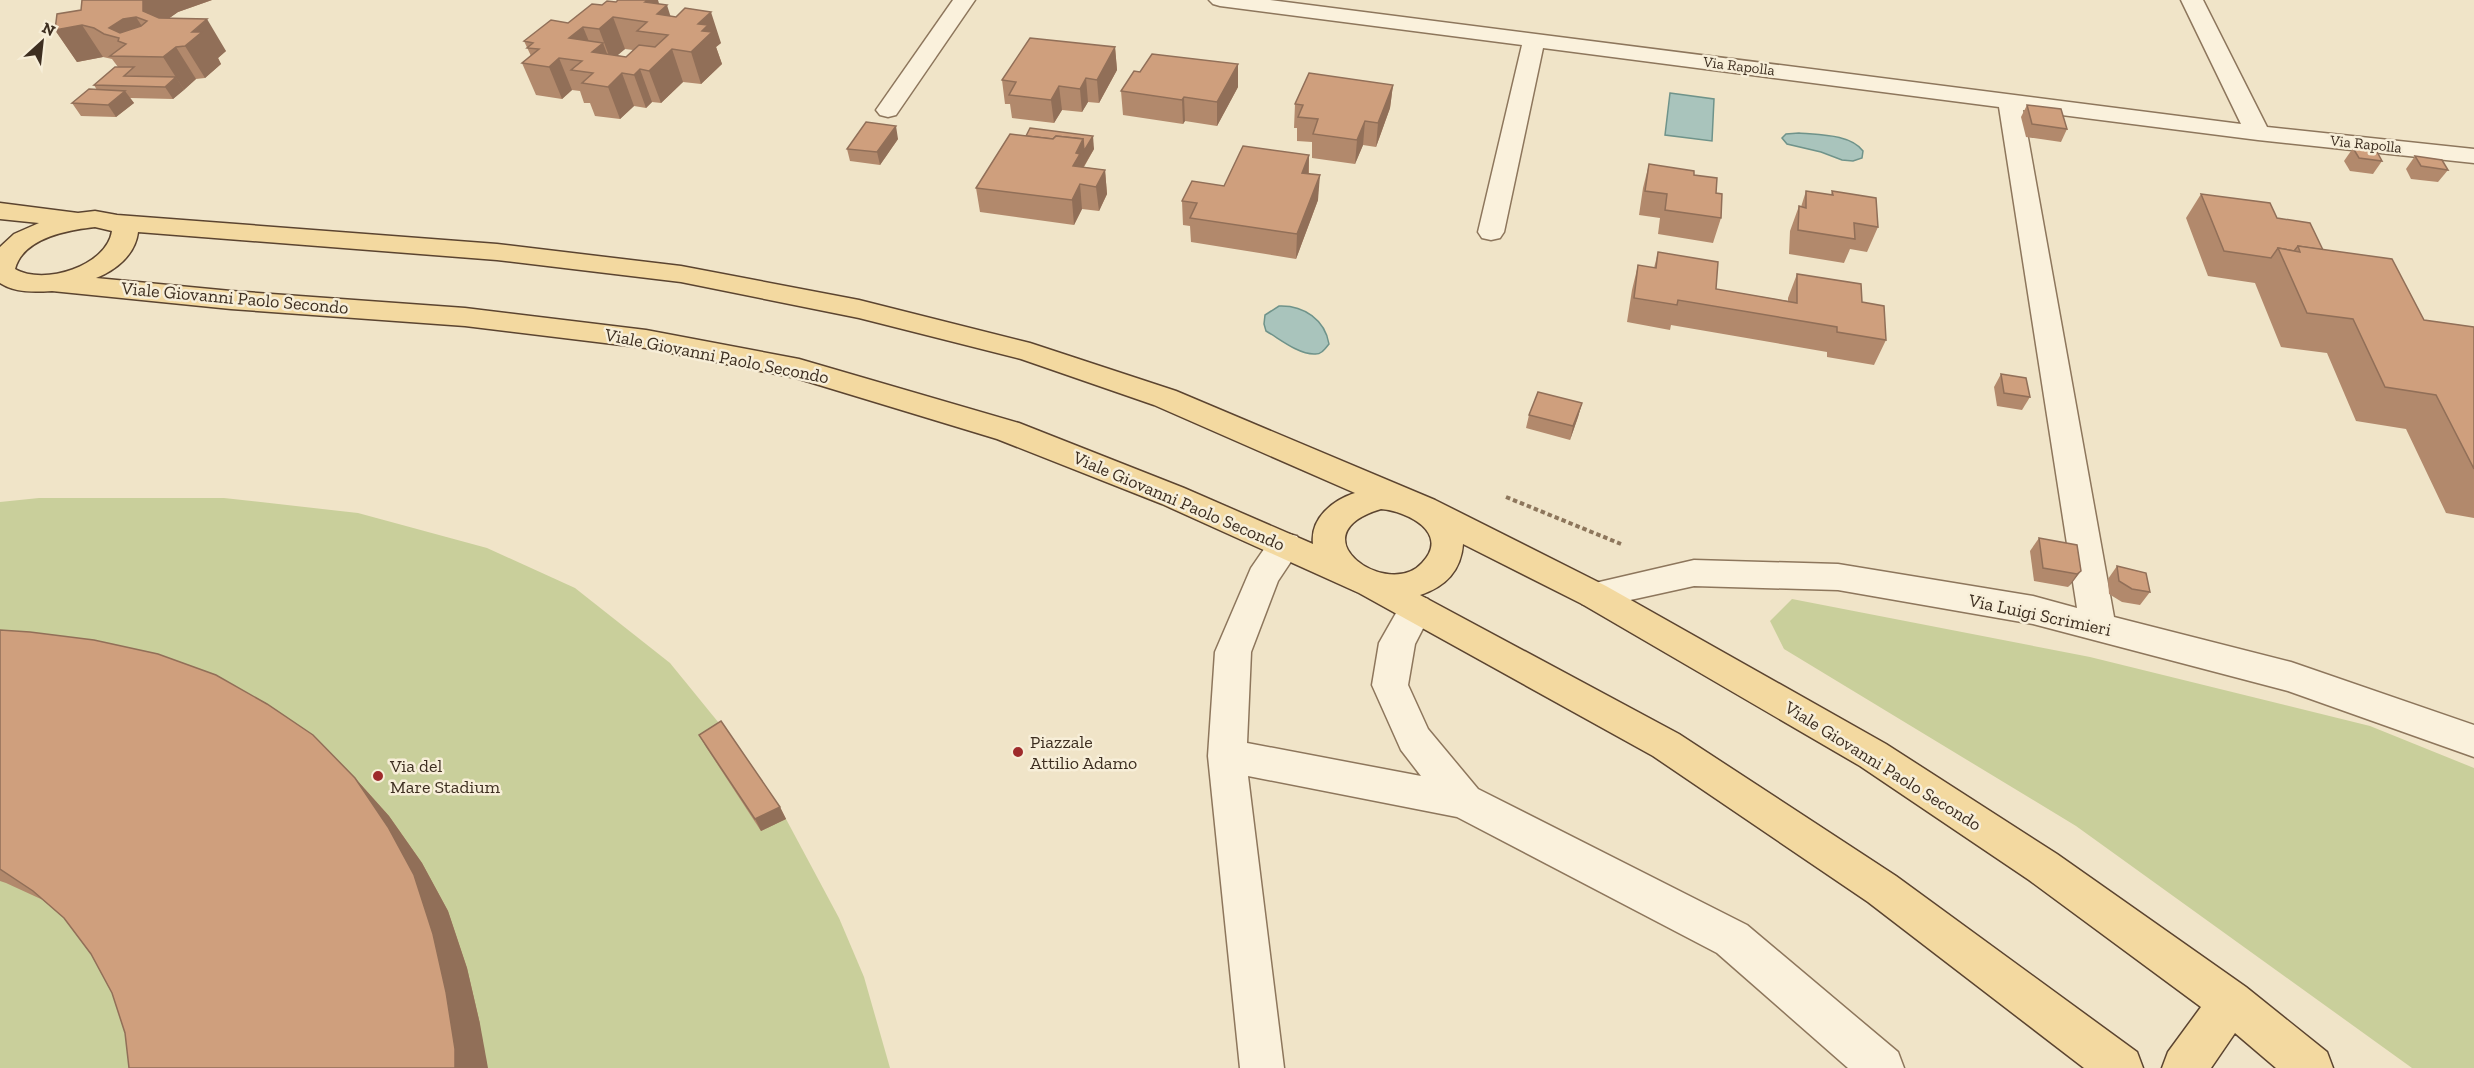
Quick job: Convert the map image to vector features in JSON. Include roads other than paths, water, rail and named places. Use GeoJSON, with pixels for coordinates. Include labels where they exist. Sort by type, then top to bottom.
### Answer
{"type":"FeatureCollection","features":[{"type":"Feature","properties":{"kind":"main road","name":"Viale Giovanni Paolo Secondo"},"geometry":{"type":"LineString","coordinates":[[0,210],[80,220],[95,219],[117,223],[520,255],[681,274],[859,309],[1030,352],[1165,398],[1413,504],[1593,595],[1873,755],[2043,867],[2231,1002],[2311,1068]]}},
{"type":"Feature","properties":{"kind":"main road","name":"Viale Giovanni Paolo Secondo"},"geometry":{"type":"LineString","coordinates":[[80,220],[40,232],[9,252],[2,262],[1,272],[4,279],[19,284],[35,285],[86,273],[112,258],[123,247],[127,237],[125,229],[117,223]]}},
{"type":"Feature","properties":{"kind":"main road","name":"Viale Giovanni Paolo Secondo"},"geometry":{"type":"LineString","coordinates":[[55,282],[231,300],[465,316],[646,339],[798,369],[1008,431],[1173,496],[1359,578],[1666,745],[1882,889],[2121,1068]]}},
{"type":"Feature","properties":{"kind":"main road","name":"Viale Giovanni Paolo Secondo"},"geometry":{"type":"LineString","coordinates":[[1381,497],[1413,504],[1439,522],[1447,536],[1448,551],[1442,565],[1430,577],[1413,584],[1393,587],[1359,578],[1333,559],[1328,545],[1329,530],[1335,518],[1347,507],[1362,500],[1381,497]]}},
{"type":"Feature","properties":{"kind":"main road"},"geometry":{"type":"LineString","coordinates":[[2184,1068],[2231,1002]]}},
{"type":"Feature","properties":{"kind":"street"},"geometry":{"type":"LineString","coordinates":[[888,110],[964,0]]}},
{"type":"Feature","properties":{"kind":"street","name":"Via Rapolla"},"geometry":{"type":"LineString","coordinates":[[1220,0],[2258,133],[2474,156]]}},
{"type":"Feature","properties":{"kind":"street"},"geometry":{"type":"LineString","coordinates":[[2192,0],[2258,133]]}},
{"type":"Feature","properties":{"kind":"street"},"geometry":{"type":"LineString","coordinates":[[1491,232],[1534,40]]}},
{"type":"Feature","properties":{"kind":"street"},"geometry":{"type":"LineString","coordinates":[[2010,100],[2098,627]]}},
{"type":"Feature","properties":{"kind":"street"},"geometry":{"type":"LineString","coordinates":[[1262,1068],[1227,756],[1233,652],[1263,577],[1285,545]]}},
{"type":"Feature","properties":{"kind":"street","name":"Via Luigi Scrimieri"},"geometry":{"type":"LineString","coordinates":[[1593,595],[1694,573],[1838,577],[2033,610],[2291,677],[2474,741]]}},
{"type":"Feature","properties":{"kind":"street"},"geometry":{"type":"LineString","coordinates":[[1416,609],[1397,644],[1390,685],[1414,740],[1464,801]]}},
{"type":"Feature","properties":{"kind":"street"},"geometry":{"type":"LineString","coordinates":[[1227,756],[1464,801],[1732,939],[1882,1068]]}},
{"type":"Feature","properties":{"kind":"water"},"geometry":{"type":"Polygon","coordinates":[[[1670,93],[1714,99],[1712,141],[1665,135],[1670,93]]]}},
{"type":"Feature","properties":{"kind":"water"},"geometry":{"type":"Polygon","coordinates":[[[1786,134],[1834,136],[1850,141],[1863,151],[1862,158],[1853,161],[1842,160],[1821,152],[1787,144],[1782,138],[1786,134]]]}},
{"type":"Feature","properties":{"kind":"water"},"geometry":{"type":"Polygon","coordinates":[[[1279,306],[1305,311],[1318,321],[1327,335],[1329,344],[1321,353],[1302,352],[1266,331],[1265,315],[1279,306]]]}},
{"type":"Feature","properties":{"kind":"place","name":"Piazzale Attilio Adamo"},"geometry":{"type":"Point","coordinates":[1018,752]}},
{"type":"Feature","properties":{"kind":"place","name":"Via del Mare Stadium"},"geometry":{"type":"Point","coordinates":[378,776]}}]}
